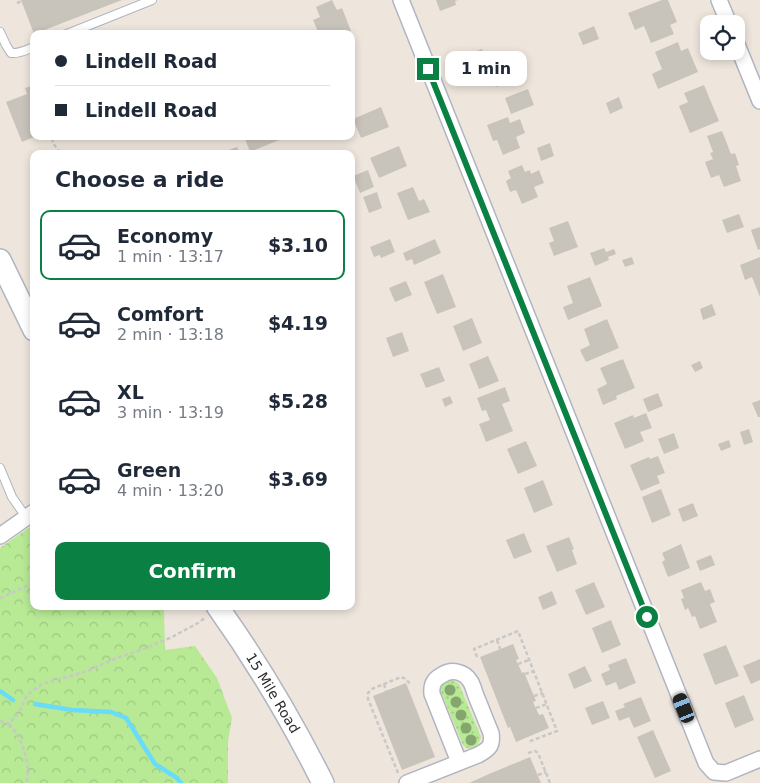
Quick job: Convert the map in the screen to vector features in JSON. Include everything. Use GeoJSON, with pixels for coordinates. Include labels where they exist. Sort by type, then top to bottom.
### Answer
{"type":"FeatureCollection","features":[{"type":"Feature","properties":{"kind":"main road"},"geometry":{"type":"LineString","coordinates":[[0,260],[30,322]]}},
{"type":"Feature","properties":{"kind":"main road","name":"15 Mile Road"},"geometry":{"type":"LineString","coordinates":[[219,610],[274,694],[323,783]]}},
{"type":"Feature","properties":{"kind":"street"},"geometry":{"type":"LineString","coordinates":[[401,0],[706,763],[714,772],[726,773],[760,759]]}},
{"type":"Feature","properties":{"kind":"street"},"geometry":{"type":"LineString","coordinates":[[719,0],[725,15]]}},
{"type":"Feature","properties":{"kind":"street"},"geometry":{"type":"LineString","coordinates":[[743,60],[760,101]]}},
{"type":"Feature","properties":{"kind":"street"},"geometry":{"type":"LineString","coordinates":[[0,536],[30,515]]}},
{"type":"Feature","properties":{"kind":"street"},"geometry":{"type":"LineString","coordinates":[[403,780],[460,762],[485,751],[491,746],[491,733],[470,681],[463,674],[454,671],[437,678],[432,685],[432,694],[460,762]]}},
{"type":"Feature","properties":{"kind":"lane"},"geometry":{"type":"LineString","coordinates":[[77,30],[152,0]]}},
{"type":"Feature","properties":{"kind":"lane"},"geometry":{"type":"LineString","coordinates":[[0,32],[11,53],[15,54],[30,48]]}},
{"type":"Feature","properties":{"kind":"lane"},"geometry":{"type":"LineString","coordinates":[[0,468],[8,490],[30,515]]}},
{"type":"Feature","properties":{"kind":"lane"},"geometry":{"type":"LineString","coordinates":[[0,493],[8,490]]}},
{"type":"Feature","properties":{"kind":"path"},"geometry":{"type":"LineString","coordinates":[[17,3],[22,1]]}},
{"type":"Feature","properties":{"kind":"path"},"geometry":{"type":"LineString","coordinates":[[0,598],[30,585]]}},
{"type":"Feature","properties":{"kind":"path"},"geometry":{"type":"LineString","coordinates":[[9,724],[19,712],[28,695],[42,684],[84,672],[172,637],[198,623],[213,610]]}},
{"type":"Feature","properties":{"kind":"path"},"geometry":{"type":"LineString","coordinates":[[477,657],[474,649],[518,631],[557,731],[528,742]]}},
{"type":"Feature","properties":{"kind":"path"},"geometry":{"type":"LineString","coordinates":[[497,640],[500,649]]}},
{"type":"Feature","properties":{"kind":"path"},"geometry":{"type":"LineString","coordinates":[[518,664],[529,660]]}},
{"type":"Feature","properties":{"kind":"path"},"geometry":{"type":"LineString","coordinates":[[525,674],[534,671]]}},
{"type":"Feature","properties":{"kind":"path"},"geometry":{"type":"LineString","coordinates":[[403,780],[388,750],[368,699],[368,693],[372,689],[402,677],[410,684]]}},
{"type":"Feature","properties":{"kind":"path"},"geometry":{"type":"LineString","coordinates":[[384,684],[386,691]]}},
{"type":"Feature","properties":{"kind":"path"},"geometry":{"type":"LineString","coordinates":[[534,696],[542,693]]}},
{"type":"Feature","properties":{"kind":"path"},"geometry":{"type":"LineString","coordinates":[[536,708],[547,704]]}},
{"type":"Feature","properties":{"kind":"path"},"geometry":{"type":"LineString","coordinates":[[377,720],[381,718]]}},
{"type":"Feature","properties":{"kind":"path"},"geometry":{"type":"LineString","coordinates":[[0,722],[9,724],[19,738],[28,764],[28,780],[26,783]]}},
{"type":"Feature","properties":{"kind":"path"},"geometry":{"type":"LineString","coordinates":[[536,733],[538,738]]}},
{"type":"Feature","properties":{"kind":"path"},"geometry":{"type":"LineString","coordinates":[[384,740],[390,738]]}},
{"type":"Feature","properties":{"kind":"path"},"geometry":{"type":"LineString","coordinates":[[388,750],[394,748]]}},
{"type":"Feature","properties":{"kind":"path"},"geometry":{"type":"LineString","coordinates":[[528,753],[533,751],[538,753],[550,783]]}},
{"type":"Feature","properties":{"kind":"path"},"geometry":{"type":"LineString","coordinates":[[538,775],[546,772]]}},
{"type":"Feature","properties":{"kind":"green space"},"geometry":{"type":"Polygon","coordinates":[[[30,527],[30,610],[164,610],[165,650],[195,646],[217,678],[232,718],[228,741],[228,783],[0,783],[0,548],[30,527]]]}},
{"type":"Feature","properties":{"kind":"green space"},"geometry":{"type":"Polygon","coordinates":[[[447,680],[453,680],[459,684],[481,737],[474,747],[468,748],[463,745],[441,692],[442,685],[447,680]]]}},
{"type":"Feature","properties":{"kind":"building"},"geometry":{"type":"Polygon","coordinates":[[[21,0],[122,0],[44,30],[32,30],[21,0]]]}},
{"type":"Feature","properties":{"kind":"building"},"geometry":{"type":"Polygon","coordinates":[[[332,0],[337,10],[342,8],[351,30],[317,30],[313,20],[320,17],[316,7],[332,0]]]}},
{"type":"Feature","properties":{"kind":"building"},"geometry":{"type":"Polygon","coordinates":[[[436,0],[458,0],[455,1],[456,5],[440,11],[436,0]]]}},
{"type":"Feature","properties":{"kind":"building"},"geometry":{"type":"Polygon","coordinates":[[[662,0],[668,0],[677,22],[670,25],[674,34],[651,43],[644,26],[635,30],[628,13],[662,0]]]}},
{"type":"Feature","properties":{"kind":"building"},"geometry":{"type":"Polygon","coordinates":[[[594,26],[599,39],[583,45],[578,33],[594,26]]]}},
{"type":"Feature","properties":{"kind":"building"},"geometry":{"type":"Polygon","coordinates":[[[678,42],[681,51],[688,48],[698,72],[658,89],[652,74],[662,69],[655,52],[678,42]]]}},
{"type":"Feature","properties":{"kind":"building"},"geometry":{"type":"Polygon","coordinates":[[[482,49],[489,69],[471,76],[463,56],[482,49]]]}},
{"type":"Feature","properties":{"kind":"building"},"geometry":{"type":"Polygon","coordinates":[[[504,71],[509,82],[496,87],[491,76],[504,71]]]}},
{"type":"Feature","properties":{"kind":"building"},"geometry":{"type":"Polygon","coordinates":[[[704,85],[719,121],[690,133],[679,106],[688,102],[684,93],[704,85]]]}},
{"type":"Feature","properties":{"kind":"building"},"geometry":{"type":"Polygon","coordinates":[[[30,86],[30,139],[22,142],[6,102],[27,94],[25,88],[30,86]]]}},
{"type":"Feature","properties":{"kind":"building"},"geometry":{"type":"Polygon","coordinates":[[[528,89],[534,105],[511,114],[505,98],[528,89]]]}},
{"type":"Feature","properties":{"kind":"building"},"geometry":{"type":"Polygon","coordinates":[[[619,97],[623,108],[610,114],[606,103],[619,97]]]}},
{"type":"Feature","properties":{"kind":"building"},"geometry":{"type":"Polygon","coordinates":[[[381,107],[389,127],[361,138],[355,124],[355,118],[381,107]]]}},
{"type":"Feature","properties":{"kind":"building"},"geometry":{"type":"Polygon","coordinates":[[[508,117],[510,123],[520,119],[525,133],[516,137],[520,148],[503,155],[497,140],[493,141],[487,125],[508,117]]]}},
{"type":"Feature","properties":{"kind":"building"},"geometry":{"type":"Polygon","coordinates":[[[722,131],[731,154],[735,153],[739,165],[736,166],[741,181],[724,187],[719,175],[711,178],[705,162],[713,159],[710,153],[713,152],[707,136],[722,131]]]}},
{"type":"Feature","properties":{"kind":"building"},"geometry":{"type":"Polygon","coordinates":[[[246,140],[279,140],[255,150],[249,150],[246,140]]]}},
{"type":"Feature","properties":{"kind":"building"},"geometry":{"type":"Polygon","coordinates":[[[550,143],[554,156],[541,161],[537,148],[550,143]]]}},
{"type":"Feature","properties":{"kind":"building"},"geometry":{"type":"Polygon","coordinates":[[[399,146],[407,166],[379,178],[370,158],[399,146]]]}},
{"type":"Feature","properties":{"kind":"building"},"geometry":{"type":"Polygon","coordinates":[[[522,165],[525,172],[530,170],[531,174],[539,170],[544,183],[534,187],[538,197],[522,204],[516,190],[510,192],[506,181],[511,178],[508,171],[522,165]]]}},
{"type":"Feature","properties":{"kind":"building"},"geometry":{"type":"Polygon","coordinates":[[[368,170],[374,187],[360,193],[355,181],[355,175],[368,170]]]}},
{"type":"Feature","properties":{"kind":"building"},"geometry":{"type":"Polygon","coordinates":[[[413,187],[419,201],[424,199],[430,212],[408,220],[397,193],[413,187]]]}},
{"type":"Feature","properties":{"kind":"building"},"geometry":{"type":"Polygon","coordinates":[[[377,192],[382,208],[369,213],[363,197],[377,192]]]}},
{"type":"Feature","properties":{"kind":"building"},"geometry":{"type":"Polygon","coordinates":[[[739,214],[744,227],[727,233],[722,220],[739,214]]]}},
{"type":"Feature","properties":{"kind":"building"},"geometry":{"type":"Polygon","coordinates":[[[568,221],[578,247],[554,256],[549,243],[554,241],[549,228],[568,221]]]}},
{"type":"Feature","properties":{"kind":"building"},"geometry":{"type":"Polygon","coordinates":[[[760,227],[760,249],[758,250],[751,230],[760,227]]]}},
{"type":"Feature","properties":{"kind":"building"},"geometry":{"type":"Polygon","coordinates":[[[390,239],[395,252],[381,258],[380,255],[374,257],[370,247],[390,239]]]}},
{"type":"Feature","properties":{"kind":"building"},"geometry":{"type":"Polygon","coordinates":[[[435,239],[441,253],[414,265],[412,259],[406,261],[403,253],[435,239]]]}},
{"type":"Feature","properties":{"kind":"building"},"geometry":{"type":"Polygon","coordinates":[[[604,248],[606,252],[614,249],[616,254],[608,257],[609,260],[595,266],[590,253],[604,248]]]}},
{"type":"Feature","properties":{"kind":"building"},"geometry":{"type":"Polygon","coordinates":[[[632,257],[634,264],[625,267],[622,260],[632,257]]]}},
{"type":"Feature","properties":{"kind":"building"},"geometry":{"type":"Polygon","coordinates":[[[760,257],[760,297],[752,277],[745,280],[740,265],[760,257]]]}},
{"type":"Feature","properties":{"kind":"building"},"geometry":{"type":"Polygon","coordinates":[[[443,274],[456,307],[437,314],[424,282],[443,274]]]}},
{"type":"Feature","properties":{"kind":"building"},"geometry":{"type":"Polygon","coordinates":[[[590,277],[602,306],[568,320],[563,307],[573,303],[567,286],[590,277]]]}},
{"type":"Feature","properties":{"kind":"building"},"geometry":{"type":"Polygon","coordinates":[[[406,281],[412,295],[395,302],[389,288],[406,281]]]}},
{"type":"Feature","properties":{"kind":"building"},"geometry":{"type":"Polygon","coordinates":[[[712,304],[716,315],[703,320],[700,309],[712,304]]]}},
{"type":"Feature","properties":{"kind":"building"},"geometry":{"type":"Polygon","coordinates":[[[472,318],[482,343],[463,351],[453,326],[472,318]]]}},
{"type":"Feature","properties":{"kind":"building"},"geometry":{"type":"Polygon","coordinates":[[[607,319],[619,348],[586,362],[580,350],[590,345],[584,329],[607,319]]]}},
{"type":"Feature","properties":{"kind":"building"},"geometry":{"type":"Polygon","coordinates":[[[402,332],[409,351],[393,357],[386,338],[402,332]]]}},
{"type":"Feature","properties":{"kind":"building"},"geometry":{"type":"Polygon","coordinates":[[[488,356],[499,381],[479,389],[469,364],[488,356]]]}},
{"type":"Feature","properties":{"kind":"building"},"geometry":{"type":"Polygon","coordinates":[[[623,359],[635,388],[616,396],[617,399],[603,405],[597,389],[607,384],[600,368],[623,359]]]}},
{"type":"Feature","properties":{"kind":"building"},"geometry":{"type":"Polygon","coordinates":[[[700,361],[703,368],[695,372],[691,365],[700,361]]]}},
{"type":"Feature","properties":{"kind":"building"},"geometry":{"type":"Polygon","coordinates":[[[439,367],[445,381],[426,388],[420,374],[439,367]]]}},
{"type":"Feature","properties":{"kind":"building"},"geometry":{"type":"Polygon","coordinates":[[[505,387],[510,401],[502,404],[513,431],[486,442],[479,424],[490,420],[486,410],[482,411],[477,398],[505,387]]]}},
{"type":"Feature","properties":{"kind":"building"},"geometry":{"type":"Polygon","coordinates":[[[658,393],[663,406],[648,412],[643,399],[658,393]]]}},
{"type":"Feature","properties":{"kind":"building"},"geometry":{"type":"Polygon","coordinates":[[[450,396],[453,403],[445,407],[442,399],[450,396]]]}},
{"type":"Feature","properties":{"kind":"building"},"geometry":{"type":"Polygon","coordinates":[[[760,400],[760,417],[758,417],[752,403],[760,400]]]}},
{"type":"Feature","properties":{"kind":"building"},"geometry":{"type":"Polygon","coordinates":[[[646,413],[652,428],[640,432],[644,441],[625,449],[614,423],[633,415],[634,418],[646,413]]]}},
{"type":"Feature","properties":{"kind":"building"},"geometry":{"type":"Polygon","coordinates":[[[749,429],[753,442],[744,445],[740,432],[749,429]]]}},
{"type":"Feature","properties":{"kind":"building"},"geometry":{"type":"Polygon","coordinates":[[[674,433],[679,448],[664,454],[658,439],[674,433]]]}},
{"type":"Feature","properties":{"kind":"building"},"geometry":{"type":"Polygon","coordinates":[[[729,440],[731,447],[721,451],[718,444],[729,440]]]}},
{"type":"Feature","properties":{"kind":"building"},"geometry":{"type":"Polygon","coordinates":[[[526,441],[537,466],[518,474],[507,449],[526,441]]]}},
{"type":"Feature","properties":{"kind":"building"},"geometry":{"type":"Polygon","coordinates":[[[658,456],[665,473],[657,476],[660,483],[641,491],[630,465],[649,457],[650,459],[658,456]]]}},
{"type":"Feature","properties":{"kind":"building"},"geometry":{"type":"Polygon","coordinates":[[[543,480],[553,505],[534,513],[524,488],[543,480]]]}},
{"type":"Feature","properties":{"kind":"building"},"geometry":{"type":"Polygon","coordinates":[[[661,489],[671,515],[652,523],[642,497],[661,489]]]}},
{"type":"Feature","properties":{"kind":"building"},"geometry":{"type":"Polygon","coordinates":[[[693,503],[698,516],[683,522],[678,509],[693,503]]]}},
{"type":"Feature","properties":{"kind":"building"},"geometry":{"type":"Polygon","coordinates":[[[524,533],[532,552],[514,559],[506,540],[524,533]]]}},
{"type":"Feature","properties":{"kind":"building"},"geometry":{"type":"Polygon","coordinates":[[[569,537],[577,564],[557,572],[546,546],[569,537]]]}},
{"type":"Feature","properties":{"kind":"building"},"geometry":{"type":"Polygon","coordinates":[[[681,544],[690,568],[668,577],[662,562],[665,560],[662,553],[681,544]]]}},
{"type":"Feature","properties":{"kind":"building"},"geometry":{"type":"Polygon","coordinates":[[[711,555],[715,565],[700,571],[696,561],[711,555]]]}},
{"type":"Feature","properties":{"kind":"building"},"geometry":{"type":"Polygon","coordinates":[[[594,582],[605,607],[586,615],[575,590],[594,582]]]}},
{"type":"Feature","properties":{"kind":"building"},"geometry":{"type":"Polygon","coordinates":[[[701,582],[705,591],[710,589],[715,602],[710,604],[717,622],[700,629],[695,616],[692,617],[688,608],[685,610],[681,599],[684,598],[681,590],[701,582]]]}},
{"type":"Feature","properties":{"kind":"building"},"geometry":{"type":"Polygon","coordinates":[[[552,591],[557,604],[543,610],[538,597],[552,591]]]}},
{"type":"Feature","properties":{"kind":"building"},"geometry":{"type":"Polygon","coordinates":[[[611,620],[621,645],[602,653],[592,628],[611,620]]]}},
{"type":"Feature","properties":{"kind":"building"},"geometry":{"type":"Polygon","coordinates":[[[513,644],[519,659],[516,660],[522,673],[524,672],[536,701],[533,702],[539,715],[543,714],[549,728],[516,742],[510,727],[508,728],[480,657],[513,644]]]}},
{"type":"Feature","properties":{"kind":"building"},"geometry":{"type":"Polygon","coordinates":[[[726,645],[739,676],[715,685],[703,654],[726,645]]]}},
{"type":"Feature","properties":{"kind":"building"},"geometry":{"type":"Polygon","coordinates":[[[626,658],[636,683],[619,690],[616,682],[606,686],[601,674],[610,670],[608,665],[626,658]]]}},
{"type":"Feature","properties":{"kind":"building"},"geometry":{"type":"Polygon","coordinates":[[[760,659],[760,680],[751,684],[743,666],[760,659]]]}},
{"type":"Feature","properties":{"kind":"building"},"geometry":{"type":"Polygon","coordinates":[[[585,666],[592,681],[574,689],[568,674],[585,666]]]}},
{"type":"Feature","properties":{"kind":"building"},"geometry":{"type":"Polygon","coordinates":[[[406,683],[435,757],[402,770],[373,696],[406,683]]]}},
{"type":"Feature","properties":{"kind":"building"},"geometry":{"type":"Polygon","coordinates":[[[744,695],[754,720],[735,728],[725,703],[744,695]]]}},
{"type":"Feature","properties":{"kind":"building"},"geometry":{"type":"Polygon","coordinates":[[[641,697],[651,721],[634,728],[629,717],[619,721],[615,711],[625,707],[623,704],[641,697]]]}},
{"type":"Feature","properties":{"kind":"building"},"geometry":{"type":"Polygon","coordinates":[[[603,701],[610,718],[592,725],[585,708],[603,701]]]}},
{"type":"Feature","properties":{"kind":"building"},"geometry":{"type":"Polygon","coordinates":[[[653,730],[671,771],[655,778],[637,737],[653,730]]]}},
{"type":"Feature","properties":{"kind":"building"},"geometry":{"type":"Polygon","coordinates":[[[530,757],[541,783],[469,783],[489,774],[530,757]]]}},
{"type":"Feature","properties":{"kind":"waterway"},"geometry":{"type":"LineString","coordinates":[[0,691],[13,700]]}},
{"type":"Feature","properties":{"kind":"waterway"},"geometry":{"type":"LineString","coordinates":[[35,704],[72,710],[111,712],[126,718],[155,764],[177,778],[181,783]]}},
{"type":"Feature","properties":{"kind":"route"},"geometry":{"type":"LineString","coordinates":[[428,69],[647,617]]}}]}
